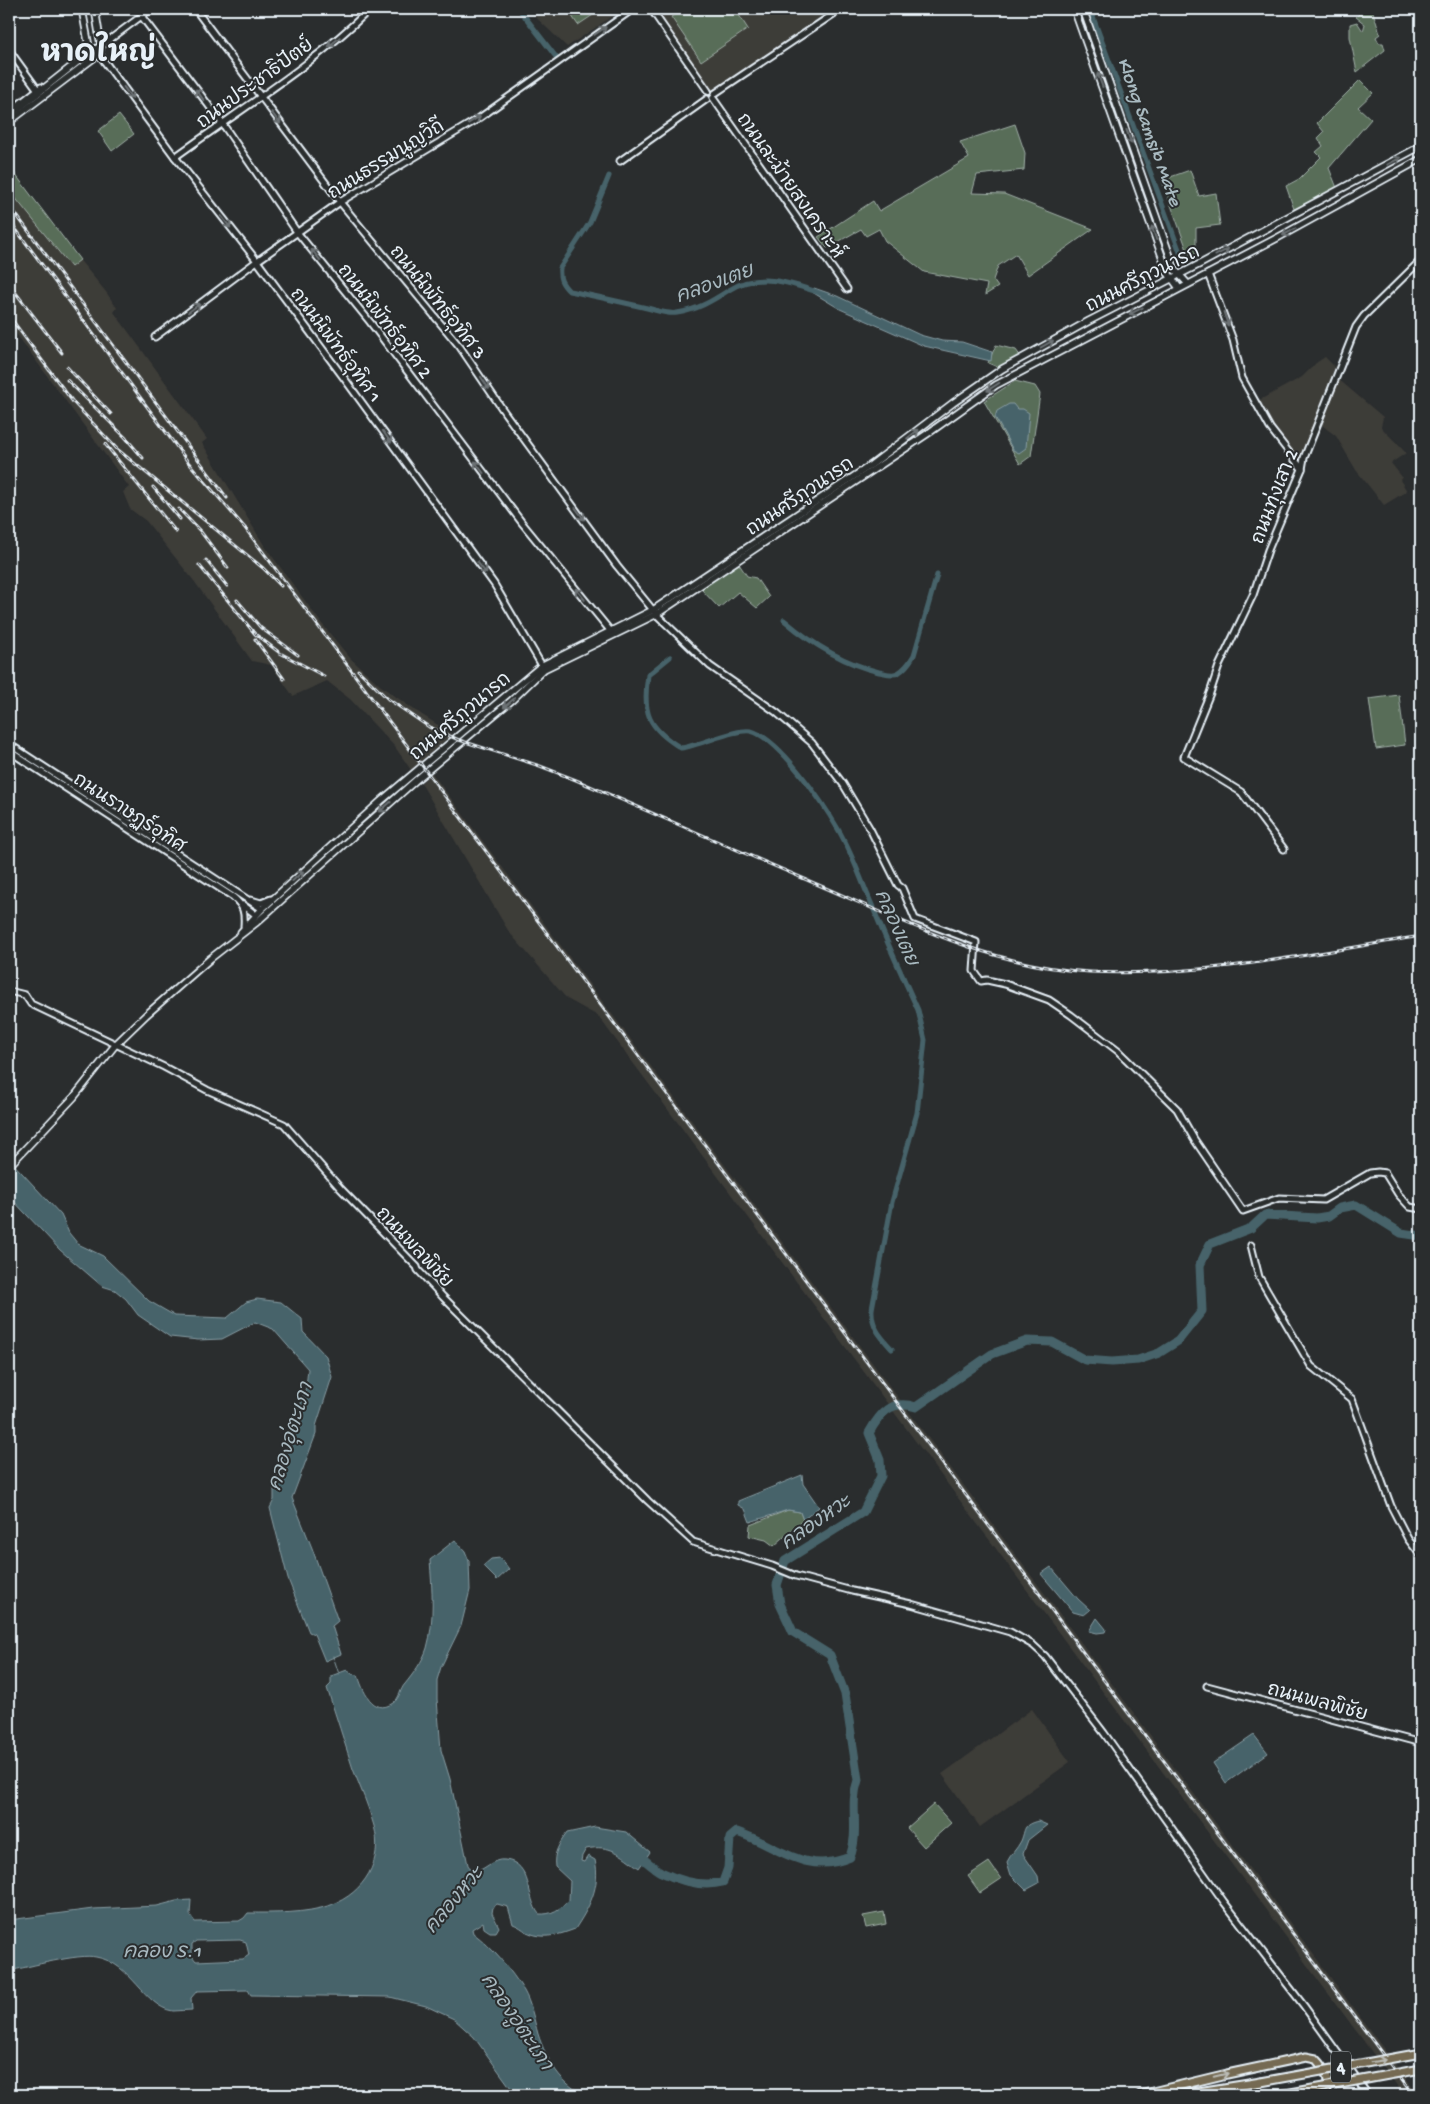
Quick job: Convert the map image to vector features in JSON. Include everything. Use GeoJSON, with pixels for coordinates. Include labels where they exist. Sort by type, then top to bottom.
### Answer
{"type":"FeatureCollection","features":[{"type":"Feature","properties":{"kind":"highway","name":"4"},"geometry":{"type":"LineString","coordinates":[[1180,2095],[1421,2053]]}},
{"type":"Feature","properties":{"kind":"highway"},"geometry":{"type":"LineString","coordinates":[[1140,2095],[1306,2057],[1316,2059],[1328,2077],[1329,2088],[1325,2095]]}},
{"type":"Feature","properties":{"kind":"highway","name":"4"},"geometry":{"type":"LineString","coordinates":[[1280,2095],[1421,2069]]}},
{"type":"Feature","properties":{"kind":"main road"},"geometry":{"type":"LineString","coordinates":[[9,122],[69,73],[90,52],[82,9]]}},
{"type":"Feature","properties":{"kind":"main road"},"geometry":{"type":"LineString","coordinates":[[9,116],[99,54],[101,46],[95,9]]}},
{"type":"Feature","properties":{"kind":"main road"},"geometry":{"type":"LineString","coordinates":[[1074,9],[1172,279],[1179,288]]}},
{"type":"Feature","properties":{"kind":"main road"},"geometry":{"type":"LineString","coordinates":[[1083,9],[1179,275],[1188,284]]}},
{"type":"Feature","properties":{"kind":"main road","name":"ถนนศรีภูวนารถ"},"geometry":{"type":"LineString","coordinates":[[873,467],[953,403],[1016,361],[1089,320],[1172,279],[1421,146]]}},
{"type":"Feature","properties":{"kind":"main road","name":"ถนนศรีภูวนารถ"},"geometry":{"type":"LineString","coordinates":[[264,911],[274,898],[411,775],[543,667],[655,612],[996,385],[1421,160]]}},
{"type":"Feature","properties":{"kind":"main road"},"geometry":{"type":"LineString","coordinates":[[1339,189],[1346,200]]}},
{"type":"Feature","properties":{"kind":"main road"},"geometry":{"type":"LineString","coordinates":[[1202,263],[1208,274]]}},
{"type":"Feature","properties":{"kind":"main road"},"geometry":{"type":"LineString","coordinates":[[953,403],[959,410]]}},
{"type":"Feature","properties":{"kind":"main road","name":"ถนนศรีภูวนารถ"},"geometry":{"type":"LineString","coordinates":[[9,1166],[74,1097],[116,1044],[146,1015],[416,780],[512,700],[543,667]]}},
{"type":"Feature","properties":{"kind":"main road","name":"ถนนศรีภูวนารถ"},"geometry":{"type":"LineString","coordinates":[[240,933],[244,926],[258,917]]}},
{"type":"Feature","properties":{"kind":"street"},"geometry":{"type":"LineString","coordinates":[[9,112],[151,9]]}},
{"type":"Feature","properties":{"kind":"street","name":"ถนนนิพัทธ์อุทิศ 3"},"geometry":{"type":"LineString","coordinates":[[195,9],[340,202],[460,347],[505,413],[617,566],[655,612],[710,666],[776,712],[812,742],[843,784],[870,829],[898,885],[902,888],[915,919],[976,942],[974,971],[981,981],[986,980],[1005,984],[1049,1000],[1118,1051],[1177,1109],[1194,1139],[1243,1211],[1279,1198],[1323,1200],[1370,1173],[1378,1172],[1385,1173],[1398,1194],[1410,1207],[1421,1209]]}},
{"type":"Feature","properties":{"kind":"street","name":"ถนนประชาธิปัตย์"},"geometry":{"type":"LineString","coordinates":[[175,157],[326,49],[346,33],[370,9]]}},
{"type":"Feature","properties":{"kind":"street","name":"ถนนธรรมนูญวิถี"},"geometry":{"type":"LineString","coordinates":[[155,338],[257,261],[340,202],[478,118],[633,9]]}},
{"type":"Feature","properties":{"kind":"street"},"geometry":{"type":"LineString","coordinates":[[651,9],[708,91],[714,96]]}},
{"type":"Feature","properties":{"kind":"street"},"geometry":{"type":"LineString","coordinates":[[620,161],[706,99],[709,100],[841,9]]}},
{"type":"Feature","properties":{"kind":"street","name":"ถนนนิพัทธ์อุทิศ 2"},"geometry":{"type":"LineString","coordinates":[[142,17],[222,123],[297,232],[370,322],[523,524],[613,634]]}},
{"type":"Feature","properties":{"kind":"street"},"geometry":{"type":"LineString","coordinates":[[9,50],[38,90]]}},
{"type":"Feature","properties":{"kind":"street"},"geometry":{"type":"LineString","coordinates":[[90,52],[99,54]]}},
{"type":"Feature","properties":{"kind":"street"},"geometry":{"type":"LineString","coordinates":[[45,98],[99,54]]}},
{"type":"Feature","properties":{"kind":"street","name":"ถนนนิพัทธ์อุทิศ 1"},"geometry":{"type":"LineString","coordinates":[[99,54],[175,157],[257,261],[494,584],[543,667]]}},
{"type":"Feature","properties":{"kind":"street"},"geometry":{"type":"LineString","coordinates":[[706,99],[705,95],[708,91]]}},
{"type":"Feature","properties":{"kind":"street","name":"ถนนละม้ายสงเคราะห์"},"geometry":{"type":"LineString","coordinates":[[714,96],[847,289]]}},
{"type":"Feature","properties":{"kind":"street","name":"ถนนทุ่งเสา 2"},"geometry":{"type":"LineString","coordinates":[[1284,849],[1241,792],[1184,757],[1220,666],[1253,594],[1268,550],[1302,469],[1304,458],[1356,327],[1364,316],[1418,263]]}},
{"type":"Feature","properties":{"kind":"street"},"geometry":{"type":"LineString","coordinates":[[1208,274],[1233,340],[1242,378],[1270,428],[1302,469]]}},
{"type":"Feature","properties":{"kind":"street"},"geometry":{"type":"LineString","coordinates":[[9,744],[105,809],[264,911]]}},
{"type":"Feature","properties":{"kind":"street","name":"ถนนราษฏร์อุทิศ"},"geometry":{"type":"LineString","coordinates":[[9,751],[105,809],[233,897],[258,917]]}},
{"type":"Feature","properties":{"kind":"street"},"geometry":{"type":"LineString","coordinates":[[242,896],[261,903],[274,898]]}},
{"type":"Feature","properties":{"kind":"street"},"geometry":{"type":"LineString","coordinates":[[238,902],[245,912],[244,926]]}},
{"type":"Feature","properties":{"kind":"street","name":"ถนนพลพิชัย"},"geometry":{"type":"LineString","coordinates":[[9,991],[25,995],[31,1004],[116,1044],[206,1090],[284,1124],[338,1185],[417,1267],[443,1297],[648,1501],[693,1542],[772,1566],[796,1576],[1010,1632],[1034,1645],[1045,1656],[1104,1733],[1224,1902],[1304,2006],[1368,2095]]}},
{"type":"Feature","properties":{"kind":"street"},"geometry":{"type":"LineString","coordinates":[[1251,1245],[1260,1277],[1311,1366],[1352,1399],[1391,1506],[1408,1539],[1421,1556]]}},
{"type":"Feature","properties":{"kind":"street","name":"ถนนพลพิชัย"},"geometry":{"type":"LineString","coordinates":[[1207,1686],[1421,1743]]}},
{"type":"Feature","properties":{"kind":"street"},"geometry":{"type":"LineString","coordinates":[[1328,2077],[1350,2072]]}},
{"type":"Feature","properties":{"kind":"shaded area"},"geometry":{"type":"Polygon","coordinates":[[[527,9],[623,9],[567,47],[527,9]]]}},
{"type":"Feature","properties":{"kind":"shaded area"},"geometry":{"type":"Polygon","coordinates":[[[654,9],[833,9],[712,90],[654,9]]]}},
{"type":"Feature","properties":{"kind":"shaded area"},"geometry":{"type":"Polygon","coordinates":[[[9,168],[58,234],[106,292],[117,308],[114,312],[207,439],[202,443],[264,545],[322,624],[350,658],[381,686],[452,734],[411,770],[395,747],[351,700],[327,681],[293,696],[271,665],[252,661],[194,581],[146,521],[130,509],[123,492],[129,487],[9,324],[9,168]]]}},
{"type":"Feature","properties":{"kind":"shaded area"},"geometry":{"type":"Polygon","coordinates":[[[1325,357],[1335,367],[1299,462],[1256,402],[1302,377],[1325,357]]]}},
{"type":"Feature","properties":{"kind":"shaded area"},"geometry":{"type":"Polygon","coordinates":[[[1337,378],[1383,417],[1381,427],[1406,453],[1391,463],[1402,477],[1400,480],[1407,491],[1384,505],[1356,470],[1336,436],[1319,423],[1337,378]]]}},
{"type":"Feature","properties":{"kind":"shaded area"},"geometry":{"type":"Polygon","coordinates":[[[432,773],[1418,2095],[1404,2095],[598,1016],[567,999],[509,932],[421,783],[432,773]]]}},
{"type":"Feature","properties":{"kind":"shaded area"},"geometry":{"type":"Polygon","coordinates":[[[1032,1709],[1070,1762],[980,1827],[942,1774],[1032,1709]]]}},
{"type":"Feature","properties":{"kind":"green space"},"geometry":{"type":"Polygon","coordinates":[[[567,9],[602,9],[578,25],[567,9]]]}},
{"type":"Feature","properties":{"kind":"green space"},"geometry":{"type":"Polygon","coordinates":[[[683,9],[735,9],[748,29],[701,61],[671,17],[683,9]]]}},
{"type":"Feature","properties":{"kind":"green space"},"geometry":{"type":"Polygon","coordinates":[[[1372,9],[1380,34],[1376,37],[1379,43],[1383,43],[1385,50],[1357,72],[1350,37],[1350,24],[1357,22],[1363,31],[1365,24],[1356,17],[1360,13],[1372,9]]]}},
{"type":"Feature","properties":{"kind":"green space"},"geometry":{"type":"Polygon","coordinates":[[[1360,80],[1373,93],[1358,107],[1371,119],[1329,168],[1337,188],[1294,209],[1286,186],[1299,179],[1321,157],[1316,152],[1323,146],[1318,138],[1324,132],[1317,123],[1360,80]]]}},
{"type":"Feature","properties":{"kind":"green space"},"geometry":{"type":"Polygon","coordinates":[[[119,115],[134,134],[112,151],[98,131],[119,115]]]}},
{"type":"Feature","properties":{"kind":"green space"},"geometry":{"type":"Polygon","coordinates":[[[1015,124],[1025,153],[1024,170],[977,175],[972,193],[1004,194],[1093,229],[1028,275],[1016,254],[998,266],[993,280],[998,287],[985,295],[987,284],[924,272],[885,241],[879,229],[866,236],[861,229],[827,248],[818,237],[873,201],[879,211],[969,158],[960,142],[1015,124]]]}},
{"type":"Feature","properties":{"kind":"green space"},"geometry":{"type":"Polygon","coordinates":[[[9,166],[80,260],[71,267],[9,190],[9,166]]]}},
{"type":"Feature","properties":{"kind":"green space"},"geometry":{"type":"Polygon","coordinates":[[[1190,170],[1199,196],[1216,193],[1220,225],[1196,228],[1196,257],[1190,258],[1162,180],[1190,170]]]}},
{"type":"Feature","properties":{"kind":"green space"},"geometry":{"type":"Polygon","coordinates":[[[996,345],[1016,350],[1021,357],[1002,369],[988,363],[996,345]]]}},
{"type":"Feature","properties":{"kind":"green space"},"geometry":{"type":"Polygon","coordinates":[[[1015,381],[1035,386],[1040,394],[1031,456],[1020,464],[984,401],[1015,381]]]}},
{"type":"Feature","properties":{"kind":"green space"},"geometry":{"type":"Polygon","coordinates":[[[739,564],[747,576],[756,578],[769,597],[757,608],[738,592],[719,608],[701,589],[739,564]]]}},
{"type":"Feature","properties":{"kind":"green space"},"geometry":{"type":"Polygon","coordinates":[[[1399,695],[1405,745],[1376,749],[1369,699],[1399,695]]]}},
{"type":"Feature","properties":{"kind":"green space"},"geometry":{"type":"Polygon","coordinates":[[[788,1510],[800,1512],[803,1520],[774,1546],[766,1540],[749,1536],[750,1525],[788,1510]]]}},
{"type":"Feature","properties":{"kind":"green space"},"geometry":{"type":"Polygon","coordinates":[[[934,1804],[951,1823],[924,1847],[907,1828],[934,1804]]]}},
{"type":"Feature","properties":{"kind":"green space"},"geometry":{"type":"Polygon","coordinates":[[[989,1862],[1001,1879],[980,1893],[968,1876],[989,1862]]]}},
{"type":"Feature","properties":{"kind":"green space"},"geometry":{"type":"Polygon","coordinates":[[[884,1912],[886,1924],[866,1928],[863,1916],[884,1912]]]}},
{"type":"Feature","properties":{"kind":"water"},"geometry":{"type":"Polygon","coordinates":[[[814,288],[837,296],[920,335],[942,341],[962,342],[992,352],[991,361],[924,346],[840,309],[812,292],[814,288]]]}},
{"type":"Feature","properties":{"kind":"water"},"geometry":{"type":"Polygon","coordinates":[[[1009,404],[1013,404],[1017,409],[1023,409],[1029,413],[1026,448],[1019,453],[1013,450],[995,417],[997,411],[1009,404]]]}},
{"type":"Feature","properties":{"kind":"water"},"geometry":{"type":"Polygon","coordinates":[[[9,1159],[61,1215],[69,1233],[78,1244],[103,1256],[149,1301],[175,1316],[227,1318],[246,1302],[257,1299],[281,1302],[302,1319],[303,1332],[326,1356],[332,1377],[316,1426],[316,1434],[292,1498],[338,1621],[332,1626],[341,1654],[325,1661],[314,1634],[309,1632],[288,1579],[270,1508],[274,1500],[274,1486],[285,1451],[298,1422],[298,1413],[306,1387],[308,1369],[273,1329],[255,1322],[222,1339],[198,1340],[170,1337],[138,1315],[126,1299],[115,1290],[102,1286],[60,1250],[9,1196],[9,1159]]]}},
{"type":"Feature","properties":{"kind":"water"},"geometry":{"type":"Polygon","coordinates":[[[802,1475],[803,1484],[819,1507],[803,1520],[800,1512],[788,1510],[750,1522],[745,1509],[738,1505],[738,1501],[802,1475]]]}},
{"type":"Feature","properties":{"kind":"water"},"geometry":{"type":"Polygon","coordinates":[[[455,1540],[465,1551],[469,1561],[470,1590],[461,1626],[441,1667],[437,1680],[437,1699],[441,1750],[450,1779],[468,1865],[473,1872],[500,1860],[514,1863],[525,1874],[532,1900],[539,1914],[548,1914],[556,1911],[569,1900],[570,1881],[555,1867],[557,1849],[567,1833],[595,1827],[626,1832],[650,1852],[639,1868],[615,1851],[602,1848],[586,1849],[581,1861],[584,1862],[588,1856],[595,1860],[595,1888],[589,1905],[575,1929],[551,1936],[539,1936],[513,1924],[508,1907],[497,1904],[493,1907],[492,1913],[499,1927],[496,1932],[490,1932],[484,1928],[483,1922],[472,1929],[473,1933],[488,1945],[501,1960],[524,1991],[541,2043],[556,2071],[570,2086],[587,2095],[516,2095],[474,2037],[454,2019],[426,2006],[390,1997],[251,1995],[248,1990],[197,1991],[191,1998],[192,2010],[173,2011],[163,2008],[154,2002],[119,1967],[96,1957],[78,1957],[9,1971],[9,1920],[93,1909],[157,1906],[176,1901],[191,1900],[190,1915],[195,1922],[239,1921],[248,1913],[311,1910],[331,1905],[343,1900],[362,1884],[369,1874],[376,1851],[374,1826],[353,1769],[327,1688],[331,1684],[331,1676],[347,1670],[352,1674],[358,1675],[362,1687],[374,1704],[386,1706],[395,1701],[425,1653],[430,1637],[432,1593],[430,1560],[455,1540]],[[240,1940],[196,1941],[192,1944],[192,1956],[196,1961],[243,1959],[249,1955],[246,1942],[240,1940]]]}},
{"type":"Feature","properties":{"kind":"water"},"geometry":{"type":"Polygon","coordinates":[[[500,1558],[509,1569],[497,1580],[483,1566],[491,1559],[500,1558]]]}},
{"type":"Feature","properties":{"kind":"water"},"geometry":{"type":"Polygon","coordinates":[[[1051,1567],[1090,1610],[1084,1615],[1073,1612],[1041,1574],[1051,1567]]]}},
{"type":"Feature","properties":{"kind":"water"},"geometry":{"type":"Polygon","coordinates":[[[1097,1618],[1106,1629],[1105,1632],[1089,1631],[1097,1618]]]}},
{"type":"Feature","properties":{"kind":"water"},"geometry":{"type":"Polygon","coordinates":[[[1254,1735],[1268,1753],[1226,1783],[1213,1763],[1254,1735]]]}},
{"type":"Feature","properties":{"kind":"water"},"geometry":{"type":"Polygon","coordinates":[[[1038,1821],[1047,1825],[1028,1840],[1023,1854],[1038,1876],[1039,1883],[1026,1890],[1011,1875],[1007,1862],[1018,1847],[1027,1826],[1038,1821]]]}},
{"type":"Feature","properties":{"kind":"waterway","name":"คลองเตย"},"geometry":{"type":"LineString","coordinates":[[519,9],[556,57]]}},
{"type":"Feature","properties":{"kind":"waterway","name":"Klong Samsib Mate"},"geometry":{"type":"LineString","coordinates":[[1090,9],[1184,263]]}},
{"type":"Feature","properties":{"kind":"waterway","name":"คลองเตย"},"geometry":{"type":"LineString","coordinates":[[609,176],[590,222],[560,268],[561,280],[569,291],[673,313],[684,312],[698,307],[750,281],[773,280],[817,292]]}},
{"type":"Feature","properties":{"kind":"waterway","name":"คลองเตย"},"geometry":{"type":"LineString","coordinates":[[784,620],[805,637],[840,658],[865,668],[886,674],[896,674],[909,663],[914,655],[937,575]]}},
{"type":"Feature","properties":{"kind":"waterway","name":"คลองเตย"},"geometry":{"type":"LineString","coordinates":[[670,657],[648,675],[646,688],[647,710],[654,726],[661,734],[681,748],[744,731],[751,731],[762,736],[775,746],[812,789],[843,838],[888,945],[918,1010],[925,1040],[917,1113],[892,1202],[872,1309],[875,1326],[892,1349]]}},
{"type":"Feature","properties":{"kind":"waterway","name":"คลองหวะ"},"geometry":{"type":"LineString","coordinates":[[636,1853],[661,1872],[684,1880],[708,1884],[723,1882],[728,1868],[730,1838],[737,1832],[792,1857],[806,1861],[819,1863],[834,1862],[850,1857],[854,1837],[855,1789],[858,1780],[845,1694],[830,1655],[793,1632],[780,1604],[777,1585],[785,1561],[863,1512],[881,1476],[880,1460],[869,1433],[877,1419],[887,1410],[893,1406],[900,1405],[916,1407],[992,1354],[1027,1341],[1052,1342],[1085,1360],[1112,1362],[1138,1360],[1159,1353],[1178,1341],[1202,1311],[1200,1265],[1210,1244],[1251,1228],[1265,1215],[1317,1218],[1329,1216],[1340,1208],[1356,1205],[1401,1233],[1421,1236]]}},
{"type":"Feature","properties":{"kind":"waterway","name":"คลองอุ่ตะเภา"},"geometry":{"type":"LineString","coordinates":[[333,1656],[339,1674]]}},
{"type":"Feature","properties":{"kind":"railway"},"geometry":{"type":"LineString","coordinates":[[9,205],[227,498]]}},
{"type":"Feature","properties":{"kind":"railway"},"geometry":{"type":"LineString","coordinates":[[9,220],[188,462],[245,528],[1413,2095]]}},
{"type":"Feature","properties":{"kind":"railway"},"geometry":{"type":"LineString","coordinates":[[9,284],[62,353]]}},
{"type":"Feature","properties":{"kind":"railway"},"geometry":{"type":"LineString","coordinates":[[9,316],[73,402],[117,449],[263,568],[281,586]]}},
{"type":"Feature","properties":{"kind":"railway"},"geometry":{"type":"LineString","coordinates":[[67,367],[111,414]]}},
{"type":"Feature","properties":{"kind":"railway"},"geometry":{"type":"LineString","coordinates":[[67,380],[125,437],[143,458]]}},
{"type":"Feature","properties":{"kind":"railway"},"geometry":{"type":"LineString","coordinates":[[105,444],[176,532]]}},
{"type":"Feature","properties":{"kind":"railway"},"geometry":{"type":"LineString","coordinates":[[153,487],[180,519]]}},
{"type":"Feature","properties":{"kind":"railway"},"geometry":{"type":"LineString","coordinates":[[179,509],[201,532],[228,568]]}},
{"type":"Feature","properties":{"kind":"railway"},"geometry":{"type":"LineString","coordinates":[[206,560],[227,586]]}},
{"type":"Feature","properties":{"kind":"railway"},"geometry":{"type":"LineString","coordinates":[[199,565],[255,634],[280,653],[324,676]]}},
{"type":"Feature","properties":{"kind":"railway"},"geometry":{"type":"LineString","coordinates":[[237,600],[261,628],[298,655]]}},
{"type":"Feature","properties":{"kind":"railway"},"geometry":{"type":"LineString","coordinates":[[255,639],[284,679]]}},
{"type":"Feature","properties":{"kind":"railway"},"geometry":{"type":"LineString","coordinates":[[358,670],[388,699],[429,727],[459,740],[540,766],[576,780],[919,928],[952,941],[1020,962],[1090,972],[1174,971],[1257,963],[1421,936]]}},
{"type":"Feature","properties":{"kind":"district","name":"หาดใหญ่"},"geometry":{"type":"Point","coordinates":[98,51]}},
{"type":"Feature","properties":{"kind":"water label","name":"คลอง ร.1"},"geometry":{"type":"Point","coordinates":[162,1950]}},
{"type":"Feature","properties":{"kind":"water label","name":"คลองอู่ตะเภา"},"geometry":{"type":"Point","coordinates":[518,2021]}}]}
